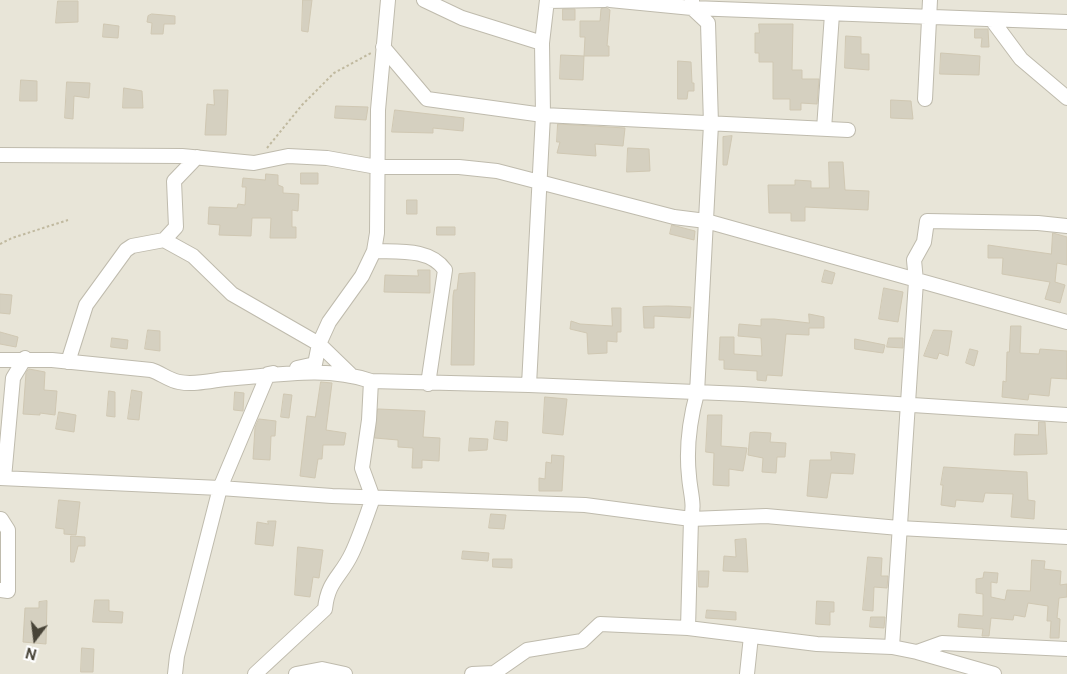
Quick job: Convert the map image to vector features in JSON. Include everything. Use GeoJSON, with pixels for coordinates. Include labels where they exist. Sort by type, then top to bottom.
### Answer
{"type":"FeatureCollection","features":[{"type":"Feature","properties":{"kind":"street"},"geometry":{"type":"LineString","coordinates":[[268,374],[315,364],[319,344],[328,322],[362,276],[374,251],[377,233],[376,167],[383,47],[388,0]]}},
{"type":"Feature","properties":{"kind":"street"},"geometry":{"type":"LineString","coordinates":[[424,0],[462,18],[542,43]]}},
{"type":"Feature","properties":{"kind":"street"},"geometry":{"type":"LineString","coordinates":[[529,385],[535,298],[538,180],[543,115],[542,43],[547,0],[605,0]]}},
{"type":"Feature","properties":{"kind":"street"},"geometry":{"type":"LineString","coordinates":[[610,0],[832,14],[1067,22]]}},
{"type":"Feature","properties":{"kind":"street"},"geometry":{"type":"LineString","coordinates":[[925,99],[930,0]]}},
{"type":"Feature","properties":{"kind":"street"},"geometry":{"type":"LineString","coordinates":[[688,628],[691,519],[694,506],[689,475],[689,447],[691,413],[697,393],[711,124],[708,24],[692,4]]}},
{"type":"Feature","properties":{"kind":"street"},"geometry":{"type":"LineString","coordinates":[[824,129],[832,14]]}},
{"type":"Feature","properties":{"kind":"street"},"geometry":{"type":"LineString","coordinates":[[992,20],[1021,59],[1067,98]]}},
{"type":"Feature","properties":{"kind":"street"},"geometry":{"type":"LineString","coordinates":[[383,47],[427,99],[543,115],[848,130]]}},
{"type":"Feature","properties":{"kind":"street"},"geometry":{"type":"LineString","coordinates":[[0,155],[197,157],[254,163],[288,156],[376,167],[459,167],[497,171],[538,180],[674,217],[706,221],[1067,322]]}},
{"type":"Feature","properties":{"kind":"street"},"geometry":{"type":"LineString","coordinates":[[68,362],[86,305],[126,250],[132,246],[164,240],[176,227],[174,181],[197,157]]}},
{"type":"Feature","properties":{"kind":"street"},"geometry":{"type":"LineString","coordinates":[[892,647],[898,528],[909,404],[916,281],[914,260],[924,242],[927,221],[1038,223],[1067,226]]}},
{"type":"Feature","properties":{"kind":"street"},"geometry":{"type":"LineString","coordinates":[[164,240],[193,256],[232,294],[319,344],[350,374]]}},
{"type":"Feature","properties":{"kind":"street"},"geometry":{"type":"LineString","coordinates":[[374,251],[421,254],[440,263],[445,270],[428,384]]}},
{"type":"Feature","properties":{"kind":"street"},"geometry":{"type":"LineString","coordinates":[[25,358],[13,378],[2,478],[220,488],[373,498],[585,505],[691,519],[766,516],[898,528],[1067,537]]}},
{"type":"Feature","properties":{"kind":"street"},"geometry":{"type":"LineString","coordinates":[[0,360],[25,358],[151,370],[160,373],[170,380],[189,383],[302,372],[350,374],[370,381],[428,384],[529,385],[697,393],[909,404],[1067,415]]}},
{"type":"Feature","properties":{"kind":"street"},"geometry":{"type":"LineString","coordinates":[[175,674],[177,656],[220,488],[268,374]]}},
{"type":"Feature","properties":{"kind":"street"},"geometry":{"type":"LineString","coordinates":[[255,674],[325,609],[327,592],[351,555],[373,498],[362,468],[369,420],[370,381]]}},
{"type":"Feature","properties":{"kind":"street"},"geometry":{"type":"LineString","coordinates":[[0,590],[8,591],[8,530],[1,519]]}},
{"type":"Feature","properties":{"kind":"street"},"geometry":{"type":"LineString","coordinates":[[472,674],[494,673],[527,650],[582,641],[600,624],[688,628],[817,644],[892,647],[917,652],[994,674]]}},
{"type":"Feature","properties":{"kind":"street"},"geometry":{"type":"LineString","coordinates":[[747,674],[751,636]]}},
{"type":"Feature","properties":{"kind":"street"},"geometry":{"type":"LineString","coordinates":[[917,652],[942,643],[1067,648]]}},
{"type":"Feature","properties":{"kind":"street"},"geometry":{"type":"LineString","coordinates":[[296,674],[322,669],[345,674]]}},
{"type":"Feature","properties":{"kind":"path"},"geometry":{"type":"LineString","coordinates":[[266,148],[302,105],[334,73],[383,47]]}},
{"type":"Feature","properties":{"kind":"path"},"geometry":{"type":"LineString","coordinates":[[0,244],[12,238],[68,220]]}},
{"type":"Feature","properties":{"kind":"shaded area"},"geometry":{"type":"Polygon","coordinates":[[[0,0],[1067,0],[1067,674],[0,674],[0,0]]]}},
{"type":"Feature","properties":{"kind":"building"},"geometry":{"type":"Polygon","coordinates":[[[303,0],[312,0],[308,32],[302,31],[303,0]]]}},
{"type":"Feature","properties":{"kind":"building"},"geometry":{"type":"Polygon","coordinates":[[[58,1],[78,1],[78,22],[56,23],[58,1]]]}},
{"type":"Feature","properties":{"kind":"building"},"geometry":{"type":"Polygon","coordinates":[[[607,8],[610,10],[607,46],[609,46],[609,56],[584,56],[585,37],[580,37],[580,21],[600,21],[601,9],[607,8]]]}},
{"type":"Feature","properties":{"kind":"building"},"geometry":{"type":"Polygon","coordinates":[[[563,9],[575,9],[575,20],[563,20],[563,9]]]}},
{"type":"Feature","properties":{"kind":"building"},"geometry":{"type":"Polygon","coordinates":[[[152,14],[175,16],[175,24],[164,24],[163,34],[151,34],[152,23],[147,22],[148,16],[152,14]]]}},
{"type":"Feature","properties":{"kind":"building"},"geometry":{"type":"Polygon","coordinates":[[[104,24],[119,26],[118,38],[103,37],[104,24]]]}},
{"type":"Feature","properties":{"kind":"building"},"geometry":{"type":"Polygon","coordinates":[[[759,24],[793,24],[792,70],[802,70],[802,79],[819,79],[817,104],[801,103],[801,110],[790,110],[790,99],[773,99],[773,62],[759,62],[759,53],[755,53],[755,33],[759,33],[759,24]]]}},
{"type":"Feature","properties":{"kind":"building"},"geometry":{"type":"Polygon","coordinates":[[[975,29],[988,29],[989,47],[981,47],[982,38],[975,38],[975,29]]]}},
{"type":"Feature","properties":{"kind":"building"},"geometry":{"type":"Polygon","coordinates":[[[846,36],[861,37],[861,54],[869,54],[869,70],[845,68],[846,36]]]}},
{"type":"Feature","properties":{"kind":"building"},"geometry":{"type":"Polygon","coordinates":[[[941,53],[980,56],[979,75],[940,74],[941,53]]]}},
{"type":"Feature","properties":{"kind":"building"},"geometry":{"type":"Polygon","coordinates":[[[561,55],[584,56],[583,80],[560,79],[561,55]]]}},
{"type":"Feature","properties":{"kind":"building"},"geometry":{"type":"Polygon","coordinates":[[[678,61],[691,62],[694,91],[688,91],[687,99],[678,99],[678,61]]]}},
{"type":"Feature","properties":{"kind":"building"},"geometry":{"type":"Polygon","coordinates":[[[21,80],[37,81],[37,101],[20,101],[21,80]]]}},
{"type":"Feature","properties":{"kind":"building"},"geometry":{"type":"Polygon","coordinates":[[[67,82],[90,83],[89,98],[74,96],[73,119],[65,118],[67,82]]]}},
{"type":"Feature","properties":{"kind":"building"},"geometry":{"type":"Polygon","coordinates":[[[124,88],[142,91],[143,108],[123,108],[124,88]]]}},
{"type":"Feature","properties":{"kind":"building"},"geometry":{"type":"Polygon","coordinates":[[[214,90],[228,90],[226,135],[205,135],[207,104],[214,105],[214,90]]]}},
{"type":"Feature","properties":{"kind":"building"},"geometry":{"type":"Polygon","coordinates":[[[891,100],[911,101],[913,119],[891,118],[891,100]]]}},
{"type":"Feature","properties":{"kind":"building"},"geometry":{"type":"Polygon","coordinates":[[[336,106],[368,107],[366,120],[335,118],[336,106]]]}},
{"type":"Feature","properties":{"kind":"building"},"geometry":{"type":"Polygon","coordinates":[[[395,110],[464,118],[463,131],[433,128],[433,133],[392,132],[395,110]]]}},
{"type":"Feature","properties":{"kind":"building"},"geometry":{"type":"Polygon","coordinates":[[[558,124],[625,128],[623,146],[595,144],[596,156],[557,153],[560,142],[557,142],[558,124]]]}},
{"type":"Feature","properties":{"kind":"building"},"geometry":{"type":"Polygon","coordinates":[[[732,136],[727,165],[723,165],[723,137],[732,136]]]}},
{"type":"Feature","properties":{"kind":"building"},"geometry":{"type":"Polygon","coordinates":[[[628,148],[649,149],[650,171],[627,172],[628,148]]]}},
{"type":"Feature","properties":{"kind":"building"},"geometry":{"type":"Polygon","coordinates":[[[829,162],[843,162],[845,190],[869,191],[868,210],[805,207],[805,221],[791,221],[791,213],[769,213],[768,185],[795,185],[795,180],[811,181],[811,188],[829,188],[829,162]]]}},
{"type":"Feature","properties":{"kind":"building"},"geometry":{"type":"Polygon","coordinates":[[[301,173],[318,173],[318,184],[301,184],[301,173]]]}},
{"type":"Feature","properties":{"kind":"building"},"geometry":{"type":"Polygon","coordinates":[[[266,174],[278,175],[278,185],[283,187],[283,193],[299,194],[298,211],[292,210],[292,227],[296,227],[296,238],[270,238],[271,218],[252,218],[251,236],[219,235],[220,225],[208,224],[209,207],[237,208],[238,204],[245,205],[246,187],[242,187],[243,178],[265,180],[266,174]]]}},
{"type":"Feature","properties":{"kind":"building"},"geometry":{"type":"Polygon","coordinates":[[[407,200],[417,200],[417,214],[407,214],[407,200]]]}},
{"type":"Feature","properties":{"kind":"building"},"geometry":{"type":"Polygon","coordinates":[[[672,225],[695,231],[694,240],[670,234],[672,225]]]}},
{"type":"Feature","properties":{"kind":"building"},"geometry":{"type":"Polygon","coordinates":[[[437,227],[455,227],[455,235],[437,235],[437,227]]]}},
{"type":"Feature","properties":{"kind":"building"},"geometry":{"type":"Polygon","coordinates":[[[1053,233],[1067,237],[1067,265],[1057,263],[1055,282],[1065,285],[1060,303],[1045,299],[1050,282],[1002,274],[1003,258],[988,258],[988,245],[1051,254],[1053,233]]]}},
{"type":"Feature","properties":{"kind":"building"},"geometry":{"type":"Polygon","coordinates":[[[418,270],[430,270],[430,293],[384,292],[385,275],[418,276],[418,270]]]}},
{"type":"Feature","properties":{"kind":"building"},"geometry":{"type":"Polygon","coordinates":[[[825,270],[835,273],[832,284],[822,282],[825,270]]]}},
{"type":"Feature","properties":{"kind":"building"},"geometry":{"type":"Polygon","coordinates":[[[475,273],[474,365],[451,365],[454,290],[457,290],[459,274],[475,273]]]}},
{"type":"Feature","properties":{"kind":"building"},"geometry":{"type":"Polygon","coordinates":[[[884,288],[903,292],[898,322],[879,319],[884,288]]]}},
{"type":"Feature","properties":{"kind":"building"},"geometry":{"type":"Polygon","coordinates":[[[0,294],[12,295],[10,314],[0,313],[0,294]]]}},
{"type":"Feature","properties":{"kind":"building"},"geometry":{"type":"Polygon","coordinates":[[[643,307],[691,307],[690,318],[654,316],[654,328],[644,328],[643,307]]]}},
{"type":"Feature","properties":{"kind":"building"},"geometry":{"type":"Polygon","coordinates":[[[612,308],[621,308],[621,332],[617,332],[617,342],[607,341],[607,353],[588,354],[587,333],[570,329],[571,321],[580,324],[612,326],[612,308]]]}},
{"type":"Feature","properties":{"kind":"building"},"geometry":{"type":"Polygon","coordinates":[[[809,314],[824,317],[824,328],[809,328],[809,335],[786,334],[782,376],[767,375],[766,381],[757,380],[757,371],[724,369],[724,360],[719,360],[720,337],[734,337],[734,354],[762,356],[761,338],[738,336],[739,324],[761,326],[761,319],[809,323],[809,314]]]}},
{"type":"Feature","properties":{"kind":"building"},"geometry":{"type":"Polygon","coordinates":[[[1011,326],[1021,326],[1020,353],[1039,354],[1040,349],[1067,351],[1067,379],[1051,378],[1049,396],[1029,394],[1028,400],[1002,397],[1003,381],[1006,382],[1007,352],[1009,352],[1011,326]]]}},
{"type":"Feature","properties":{"kind":"building"},"geometry":{"type":"Polygon","coordinates":[[[148,330],[160,331],[160,351],[145,349],[148,330]]]}},
{"type":"Feature","properties":{"kind":"building"},"geometry":{"type":"Polygon","coordinates":[[[934,330],[952,331],[948,356],[939,353],[937,359],[924,356],[934,330]]]}},
{"type":"Feature","properties":{"kind":"building"},"geometry":{"type":"Polygon","coordinates":[[[0,332],[18,337],[16,347],[0,344],[0,332]]]}},
{"type":"Feature","properties":{"kind":"building"},"geometry":{"type":"Polygon","coordinates":[[[112,338],[128,340],[127,349],[111,347],[112,338]]]}},
{"type":"Feature","properties":{"kind":"building"},"geometry":{"type":"Polygon","coordinates":[[[889,338],[903,338],[903,348],[887,347],[889,338]]]}},
{"type":"Feature","properties":{"kind":"building"},"geometry":{"type":"Polygon","coordinates":[[[855,339],[885,345],[883,353],[855,349],[855,339]]]}},
{"type":"Feature","properties":{"kind":"building"},"geometry":{"type":"Polygon","coordinates":[[[970,349],[978,351],[974,366],[966,363],[970,349]]]}},
{"type":"Feature","properties":{"kind":"building"},"geometry":{"type":"Polygon","coordinates":[[[29,369],[45,372],[44,390],[57,391],[55,415],[40,413],[40,415],[23,414],[26,373],[29,369]]]}},
{"type":"Feature","properties":{"kind":"building"},"geometry":{"type":"Polygon","coordinates":[[[321,382],[332,383],[326,430],[346,433],[344,445],[323,445],[322,459],[318,459],[315,478],[300,476],[307,416],[315,417],[321,382]]]}},
{"type":"Feature","properties":{"kind":"building"},"geometry":{"type":"Polygon","coordinates":[[[132,390],[142,392],[139,420],[128,419],[132,390]]]}},
{"type":"Feature","properties":{"kind":"building"},"geometry":{"type":"Polygon","coordinates":[[[109,391],[115,392],[115,417],[107,416],[109,391]]]}},
{"type":"Feature","properties":{"kind":"building"},"geometry":{"type":"Polygon","coordinates":[[[235,392],[244,393],[243,411],[234,410],[235,392]]]}},
{"type":"Feature","properties":{"kind":"building"},"geometry":{"type":"Polygon","coordinates":[[[284,394],[292,395],[289,418],[281,417],[284,394]]]}},
{"type":"Feature","properties":{"kind":"building"},"geometry":{"type":"Polygon","coordinates":[[[545,397],[567,399],[563,435],[543,433],[545,397]]]}},
{"type":"Feature","properties":{"kind":"building"},"geometry":{"type":"Polygon","coordinates":[[[378,409],[425,411],[423,437],[440,438],[439,461],[422,460],[422,468],[412,468],[413,448],[398,447],[398,440],[375,438],[378,409]]]}},
{"type":"Feature","properties":{"kind":"building"},"geometry":{"type":"Polygon","coordinates":[[[59,412],[76,415],[74,432],[56,429],[59,412]]]}},
{"type":"Feature","properties":{"kind":"building"},"geometry":{"type":"Polygon","coordinates":[[[708,415],[722,415],[721,446],[747,448],[743,471],[729,469],[729,486],[713,485],[714,453],[706,452],[708,415]]]}},
{"type":"Feature","properties":{"kind":"building"},"geometry":{"type":"Polygon","coordinates":[[[259,419],[276,421],[275,436],[271,436],[270,460],[253,459],[255,428],[259,419]]]}},
{"type":"Feature","properties":{"kind":"building"},"geometry":{"type":"Polygon","coordinates":[[[496,421],[508,422],[507,441],[494,439],[496,421]]]}},
{"type":"Feature","properties":{"kind":"building"},"geometry":{"type":"Polygon","coordinates":[[[1039,422],[1045,422],[1047,454],[1014,455],[1015,434],[1038,435],[1039,422]]]}},
{"type":"Feature","properties":{"kind":"building"},"geometry":{"type":"Polygon","coordinates":[[[750,433],[771,433],[770,442],[786,443],[785,457],[777,457],[776,473],[762,472],[763,458],[748,455],[750,433]]]}},
{"type":"Feature","properties":{"kind":"building"},"geometry":{"type":"Polygon","coordinates":[[[470,438],[488,439],[487,450],[469,451],[470,438]]]}},
{"type":"Feature","properties":{"kind":"building"},"geometry":{"type":"Polygon","coordinates":[[[831,452],[855,454],[853,474],[831,473],[827,498],[807,496],[810,460],[831,460],[831,452]]]}},
{"type":"Feature","properties":{"kind":"building"},"geometry":{"type":"Polygon","coordinates":[[[552,455],[564,456],[562,491],[539,491],[539,478],[545,479],[546,462],[551,463],[552,455]]]}},
{"type":"Feature","properties":{"kind":"building"},"geometry":{"type":"Polygon","coordinates":[[[944,467],[1027,472],[1028,500],[1035,501],[1034,519],[1011,517],[1013,494],[985,493],[983,502],[956,500],[955,507],[941,505],[943,485],[941,485],[944,467]]]}},
{"type":"Feature","properties":{"kind":"building"},"geometry":{"type":"Polygon","coordinates":[[[59,500],[80,502],[76,535],[64,534],[64,529],[56,528],[59,500]]]}},
{"type":"Feature","properties":{"kind":"building"},"geometry":{"type":"Polygon","coordinates":[[[491,514],[506,515],[504,529],[489,528],[491,514]]]}},
{"type":"Feature","properties":{"kind":"building"},"geometry":{"type":"Polygon","coordinates":[[[268,521],[276,521],[273,546],[255,544],[257,522],[268,524],[268,521]]]}},
{"type":"Feature","properties":{"kind":"building"},"geometry":{"type":"Polygon","coordinates":[[[71,536],[85,537],[85,546],[78,546],[74,562],[71,562],[71,536]]]}},
{"type":"Feature","properties":{"kind":"building"},"geometry":{"type":"Polygon","coordinates":[[[746,539],[748,572],[723,571],[724,556],[736,557],[735,540],[746,539]]]}},
{"type":"Feature","properties":{"kind":"building"},"geometry":{"type":"Polygon","coordinates":[[[298,547],[323,550],[319,578],[313,577],[310,597],[295,595],[298,547]]]}},
{"type":"Feature","properties":{"kind":"building"},"geometry":{"type":"Polygon","coordinates":[[[463,551],[489,553],[488,561],[462,559],[463,551]]]}},
{"type":"Feature","properties":{"kind":"building"},"geometry":{"type":"Polygon","coordinates":[[[868,557],[882,558],[881,576],[888,576],[887,588],[874,587],[873,611],[863,610],[868,557]]]}},
{"type":"Feature","properties":{"kind":"building"},"geometry":{"type":"Polygon","coordinates":[[[493,559],[512,559],[512,568],[493,567],[493,559]]]}},
{"type":"Feature","properties":{"kind":"building"},"geometry":{"type":"Polygon","coordinates":[[[1032,560],[1045,561],[1044,569],[1061,571],[1060,585],[1067,584],[1067,597],[1059,598],[1057,618],[1060,619],[1059,638],[1050,638],[1051,621],[1047,621],[1048,606],[1028,603],[1025,617],[1014,615],[1013,620],[991,618],[989,636],[982,636],[983,629],[958,627],[959,614],[983,616],[983,594],[976,593],[976,579],[983,578],[984,572],[998,573],[997,583],[991,582],[991,597],[1005,600],[1007,590],[1030,591],[1032,560]]]}},
{"type":"Feature","properties":{"kind":"building"},"geometry":{"type":"Polygon","coordinates":[[[699,571],[709,571],[708,587],[699,587],[699,571]]]}},
{"type":"Feature","properties":{"kind":"building"},"geometry":{"type":"Polygon","coordinates":[[[95,600],[109,600],[109,611],[123,612],[122,623],[93,622],[95,600]]]}},
{"type":"Feature","properties":{"kind":"building"},"geometry":{"type":"Polygon","coordinates":[[[47,601],[46,644],[23,642],[25,608],[39,608],[39,602],[47,601]]]}},
{"type":"Feature","properties":{"kind":"building"},"geometry":{"type":"Polygon","coordinates":[[[817,601],[834,602],[834,612],[830,612],[830,625],[816,624],[817,601]]]}},
{"type":"Feature","properties":{"kind":"building"},"geometry":{"type":"Polygon","coordinates":[[[707,610],[736,612],[736,620],[706,618],[707,610]]]}},
{"type":"Feature","properties":{"kind":"building"},"geometry":{"type":"Polygon","coordinates":[[[871,617],[885,617],[884,628],[870,627],[871,617]]]}},
{"type":"Feature","properties":{"kind":"building"},"geometry":{"type":"Polygon","coordinates":[[[82,648],[94,649],[93,672],[81,672],[82,648]]]}}]}
